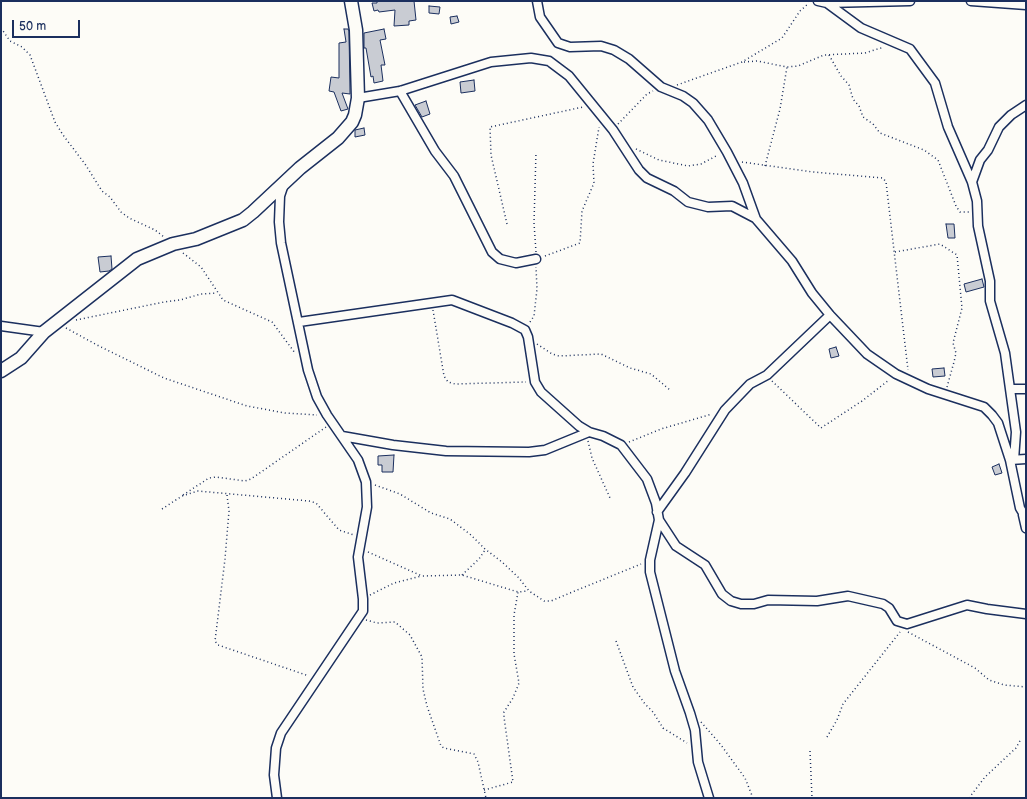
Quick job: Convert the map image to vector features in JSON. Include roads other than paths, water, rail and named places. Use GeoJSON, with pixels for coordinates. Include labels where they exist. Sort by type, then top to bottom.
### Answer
{"type":"FeatureCollection","features":[{"type":"Feature","properties":{"kind":"street"},"geometry":{"type":"LineString","coordinates":[[1,371],[21,358],[46,331],[137,259],[171,245],[196,238],[243,220],[300,168],[338,138],[352,122],[355,115],[358,98],[356,30],[351,1]]}},
{"type":"Feature","properties":{"kind":"street"},"geometry":{"type":"LineString","coordinates":[[537,1],[540,17],[558,43],[570,47],[601,46],[614,50],[629,59],[663,88],[683,96],[693,103],[708,120],[728,154],[743,183],[756,219]]}},
{"type":"Feature","properties":{"kind":"street"},"geometry":{"type":"LineString","coordinates":[[818,1],[827,3],[910,1]]}},
{"type":"Feature","properties":{"kind":"street"},"geometry":{"type":"LineString","coordinates":[[971,1],[1026,5]]}},
{"type":"Feature","properties":{"kind":"street"},"geometry":{"type":"LineString","coordinates":[[827,3],[861,28],[910,49],[935,83],[948,126],[972,182],[978,210],[978,226],[990,281],[990,301],[1005,353],[1016,432],[1012,460]]}},
{"type":"Feature","properties":{"kind":"street"},"geometry":{"type":"LineString","coordinates":[[358,98],[400,91],[492,62],[531,58],[549,61],[559,67],[569,76],[613,130],[639,170],[647,178],[674,191],[688,202],[708,207],[732,206],[748,213],[756,219],[792,261],[812,293],[830,315],[867,354],[896,374],[909,380],[984,407],[998,424],[1012,460],[1025,516],[1026,528]]}},
{"type":"Feature","properties":{"kind":"street"},"geometry":{"type":"LineString","coordinates":[[400,91],[435,151],[454,176],[492,252],[500,259],[516,263],[536,259]]}},
{"type":"Feature","properties":{"kind":"street"},"geometry":{"type":"LineString","coordinates":[[972,182],[980,160],[988,150],[999,127],[1011,115],[1026,105]]}},
{"type":"Feature","properties":{"kind":"street"},"geometry":{"type":"LineString","coordinates":[[277,798],[274,776],[276,748],[281,733],[316,678],[361,616],[363,599],[359,569],[359,549],[367,507],[366,482],[358,460],[326,415],[317,397],[308,370],[281,243],[279,222],[280,196],[284,184]]}},
{"type":"Feature","properties":{"kind":"street"},"geometry":{"type":"LineString","coordinates":[[299,322],[452,300],[464,303],[512,323],[526,334],[533,361],[535,382],[550,402],[587,433],[603,436],[621,445],[647,479],[658,516],[676,546],[705,565],[722,594],[731,601],[741,604],[754,604],[768,600],[817,600],[848,596],[883,604],[889,608],[897,621],[907,624],[967,605],[1026,614]]}},
{"type":"Feature","properties":{"kind":"street"},"geometry":{"type":"LineString","coordinates":[[709,798],[698,762],[696,738],[690,713],[675,672],[650,572],[650,560],[658,516],[726,410],[750,384],[766,375],[830,315]]}},
{"type":"Feature","properties":{"kind":"street"},"geometry":{"type":"LineString","coordinates":[[1,326],[46,331]]}},
{"type":"Feature","properties":{"kind":"street"},"geometry":{"type":"LineString","coordinates":[[1010,389],[1026,389]]}},
{"type":"Feature","properties":{"kind":"street"},"geometry":{"type":"LineString","coordinates":[[342,436],[393,445],[446,451],[530,452],[545,450],[587,433]]}},
{"type":"Feature","properties":{"kind":"street"},"geometry":{"type":"LineString","coordinates":[[1012,460],[1026,459]]}}]}
